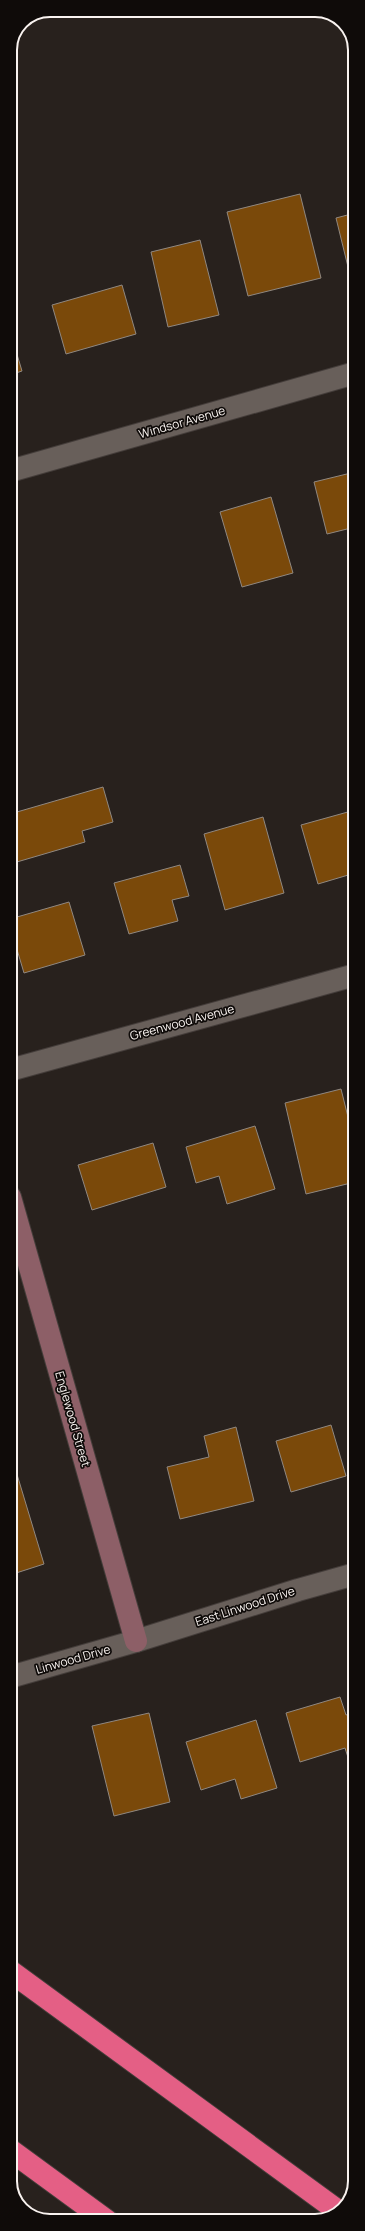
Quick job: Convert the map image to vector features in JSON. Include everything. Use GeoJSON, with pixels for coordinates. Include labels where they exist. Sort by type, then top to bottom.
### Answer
{"type":"FeatureCollection","features":[{"type":"Feature","properties":{"kind":"highway"},"geometry":{"type":"LineString","coordinates":[[17,1977],[334,2208]]}},
{"type":"Feature","properties":{"kind":"highway"},"geometry":{"type":"LineString","coordinates":[[17,2155],[97,2214]]}},
{"type":"Feature","properties":{"kind":"street","name":"Windsor Avenue"},"geometry":{"type":"LineString","coordinates":[[17,469],[348,375]]}},
{"type":"Feature","properties":{"kind":"street","name":"Greenwood Avenue"},"geometry":{"type":"LineString","coordinates":[[17,1068],[348,977]]}},
{"type":"Feature","properties":{"kind":"street","name":"Englewood Street"},"geometry":{"type":"LineString","coordinates":[[17,1222],[136,1641]]}},
{"type":"Feature","properties":{"kind":"street","name":"East Linwood Drive"},"geometry":{"type":"LineString","coordinates":[[136,1641],[348,1576]]}},
{"type":"Feature","properties":{"kind":"street","name":"Linwood Drive"},"geometry":{"type":"LineString","coordinates":[[17,1675],[136,1641]]}},
{"type":"Feature","properties":{"kind":"building"},"geometry":{"type":"Polygon","coordinates":[[[300,194],[321,278],[248,296],[227,212],[300,194]]]}},
{"type":"Feature","properties":{"kind":"building"},"geometry":{"type":"Polygon","coordinates":[[[348,215],[348,267],[336,218],[348,215]]]}},
{"type":"Feature","properties":{"kind":"building"},"geometry":{"type":"Polygon","coordinates":[[[200,240],[219,315],[168,327],[151,252],[200,240]]]}},
{"type":"Feature","properties":{"kind":"building"},"geometry":{"type":"Polygon","coordinates":[[[122,285],[136,334],[66,354],[52,305],[122,285]]]}},
{"type":"Feature","properties":{"kind":"building"},"geometry":{"type":"Polygon","coordinates":[[[17,354],[22,371],[17,373],[17,354]]]}},
{"type":"Feature","properties":{"kind":"building"},"geometry":{"type":"Polygon","coordinates":[[[348,474],[348,529],[327,534],[314,482],[348,474]]]}},
{"type":"Feature","properties":{"kind":"building"},"geometry":{"type":"Polygon","coordinates":[[[271,497],[293,573],[242,587],[220,512],[271,497]]]}},
{"type":"Feature","properties":{"kind":"building"},"geometry":{"type":"Polygon","coordinates":[[[103,787],[113,822],[82,831],[85,842],[17,862],[17,812],[103,787]]]}},
{"type":"Feature","properties":{"kind":"building"},"geometry":{"type":"Polygon","coordinates":[[[348,812],[348,875],[318,884],[301,825],[348,812]]]}},
{"type":"Feature","properties":{"kind":"building"},"geometry":{"type":"Polygon","coordinates":[[[263,817],[284,893],[225,910],[204,834],[263,817]]]}},
{"type":"Feature","properties":{"kind":"building"},"geometry":{"type":"Polygon","coordinates":[[[180,865],[189,896],[172,900],[178,921],[129,934],[114,883],[180,865]]]}},
{"type":"Feature","properties":{"kind":"building"},"geometry":{"type":"Polygon","coordinates":[[[69,902],[85,955],[24,973],[17,950],[17,917],[69,902]]]}},
{"type":"Feature","properties":{"kind":"building"},"geometry":{"type":"Polygon","coordinates":[[[341,1089],[348,1117],[348,1184],[306,1194],[285,1103],[341,1089]]]}},
{"type":"Feature","properties":{"kind":"building"},"geometry":{"type":"Polygon","coordinates":[[[255,1126],[275,1189],[227,1204],[219,1176],[196,1183],[186,1147],[255,1126]]]}},
{"type":"Feature","properties":{"kind":"building"},"geometry":{"type":"Polygon","coordinates":[[[153,1143],[166,1187],[92,1210],[78,1165],[153,1143]]]}},
{"type":"Feature","properties":{"kind":"building"},"geometry":{"type":"Polygon","coordinates":[[[331,1425],[346,1476],[291,1492],[276,1441],[331,1425]]]}},
{"type":"Feature","properties":{"kind":"building"},"geometry":{"type":"Polygon","coordinates":[[[236,1427],[254,1501],[180,1519],[167,1467],[209,1457],[204,1436],[236,1427]]]}},
{"type":"Feature","properties":{"kind":"building"},"geometry":{"type":"Polygon","coordinates":[[[17,1474],[44,1564],[17,1573],[17,1474]]]}},
{"type":"Feature","properties":{"kind":"building"},"geometry":{"type":"Polygon","coordinates":[[[340,1697],[346,1715],[348,1714],[348,1757],[345,1748],[300,1762],[286,1713],[340,1697]]]}},
{"type":"Feature","properties":{"kind":"building"},"geometry":{"type":"Polygon","coordinates":[[[149,1713],[170,1802],[114,1816],[92,1726],[149,1713]]]}},
{"type":"Feature","properties":{"kind":"building"},"geometry":{"type":"Polygon","coordinates":[[[256,1720],[277,1788],[241,1799],[235,1779],[201,1790],[186,1742],[256,1720]]]}}]}
